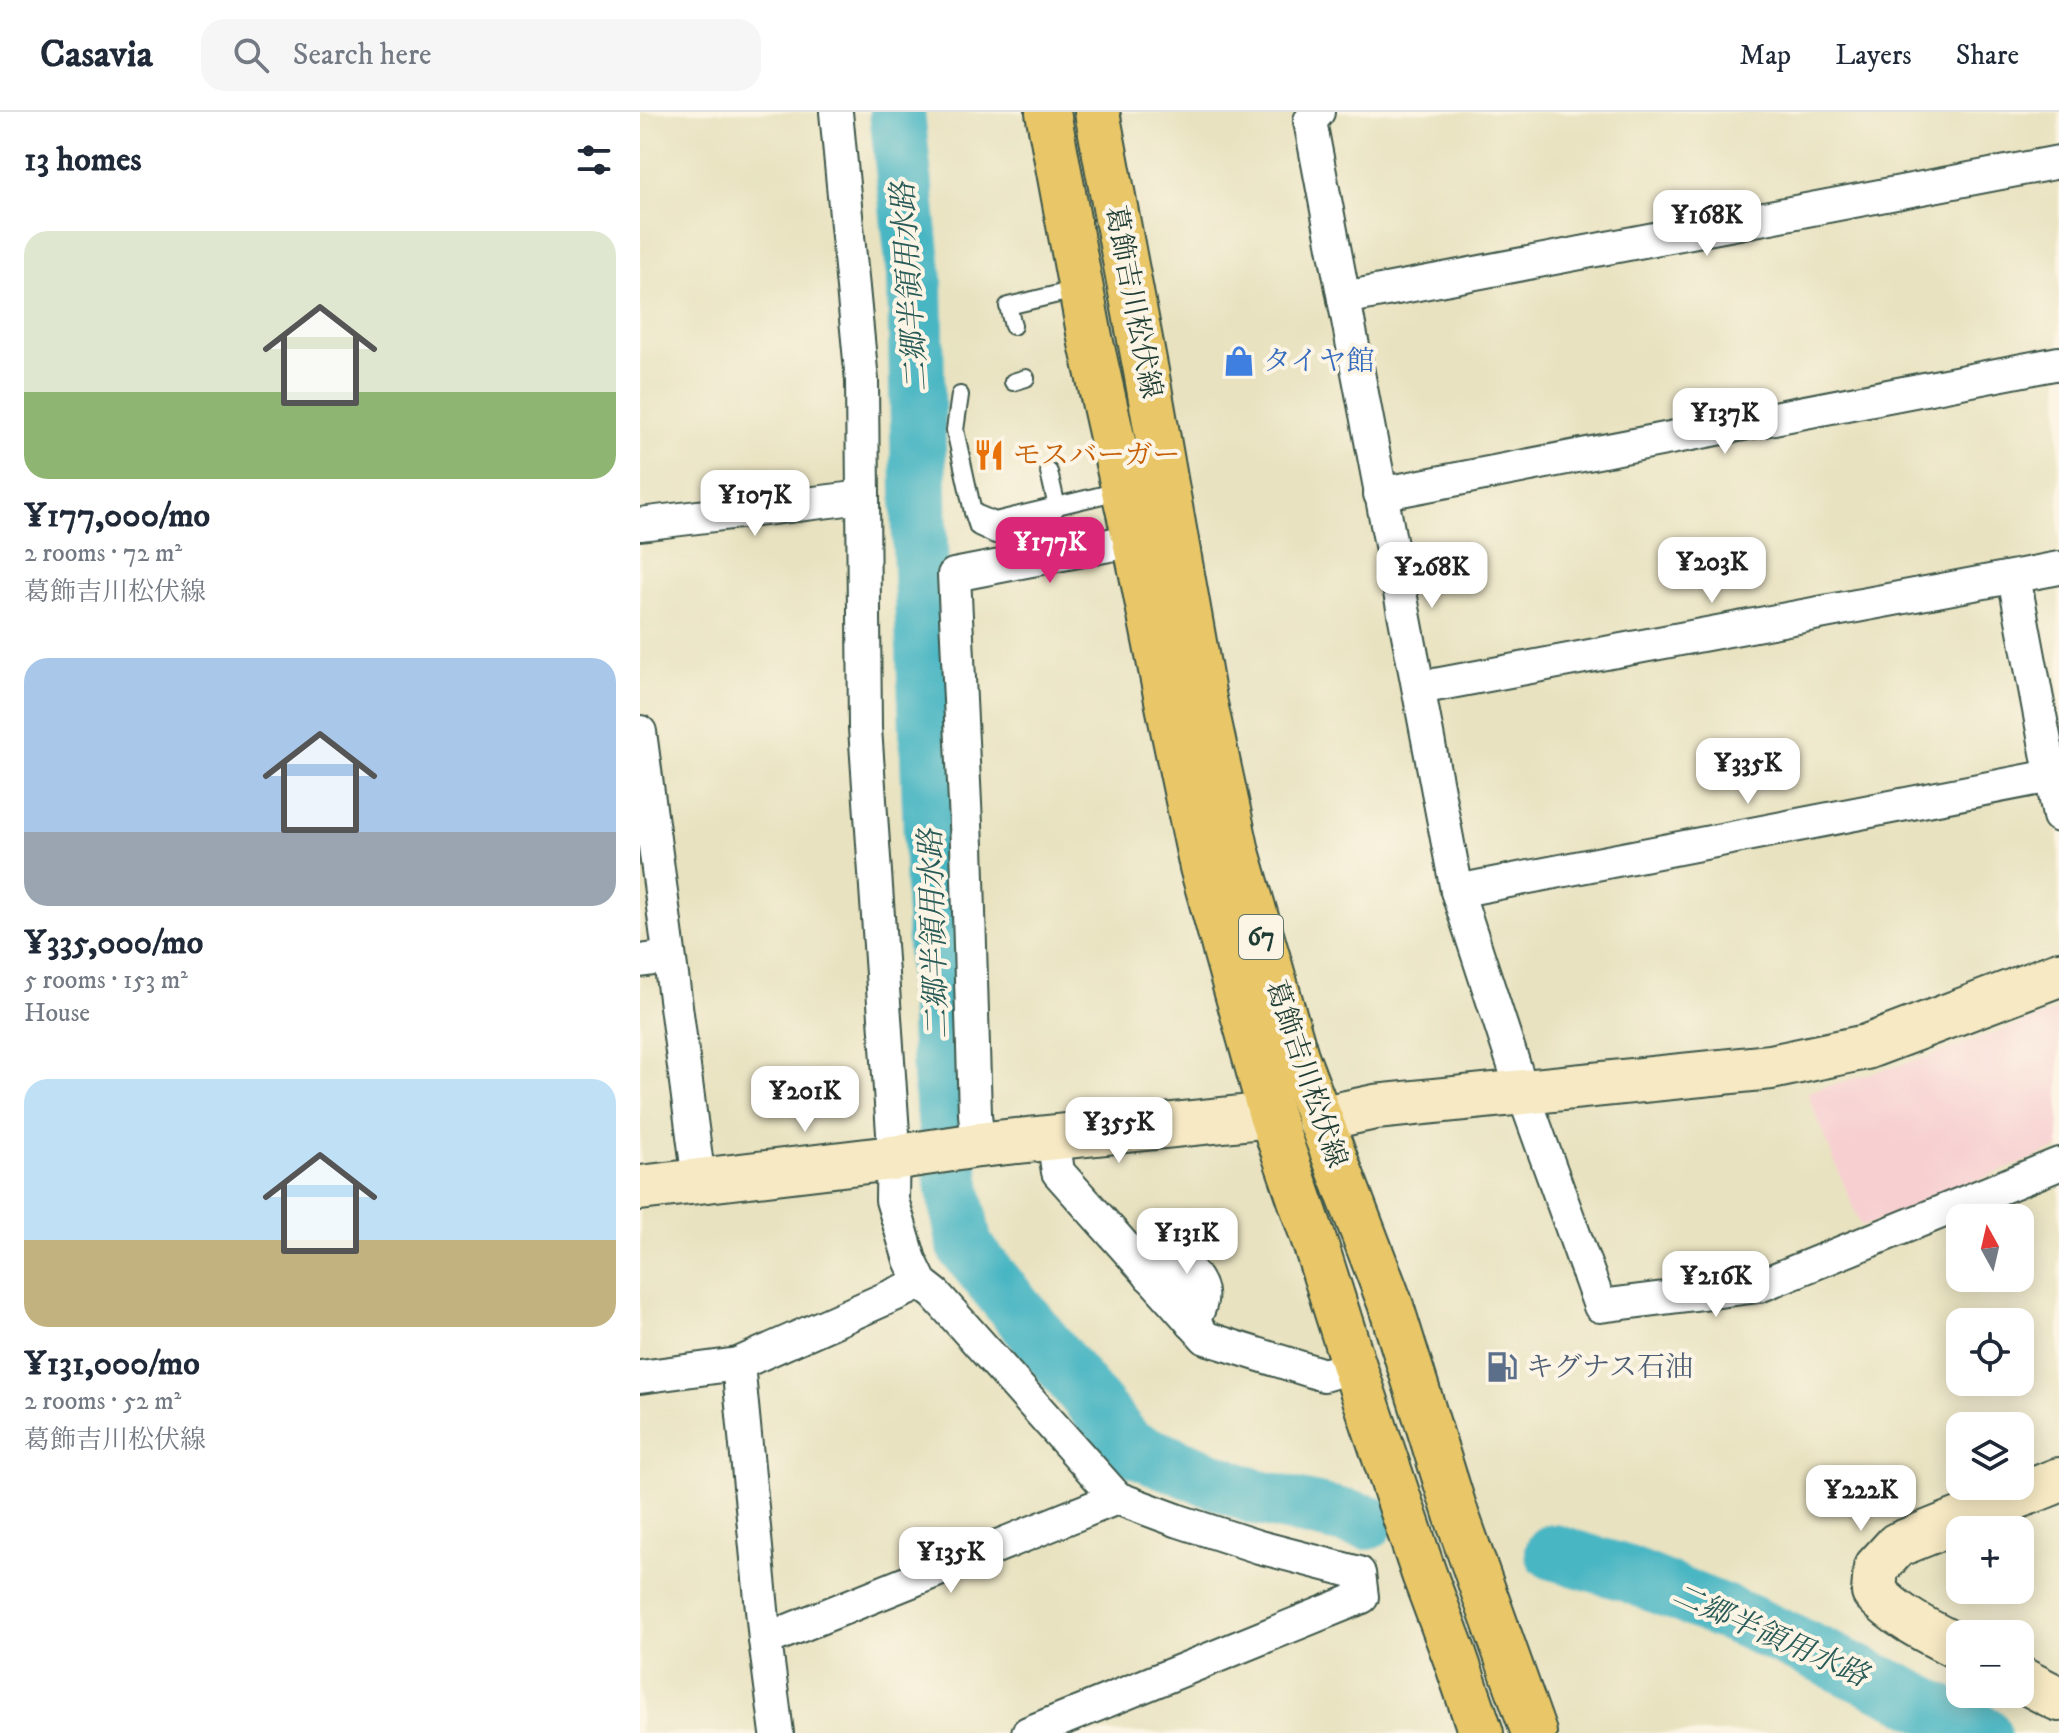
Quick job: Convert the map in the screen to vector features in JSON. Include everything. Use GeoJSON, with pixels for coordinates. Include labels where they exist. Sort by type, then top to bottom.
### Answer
{"type":"FeatureCollection","features":[{"type":"Feature","properties":{"kind":"main road","name":"葛飾吉川松伏線"},"geometry":{"type":"LineString","coordinates":[[1048,112],[1081,289],[1202,867],[1271,1115],[1424,1574],[1481,1733]]}},
{"type":"Feature","properties":{"kind":"main road","name":"葛飾吉川松伏線"},"geometry":{"type":"LineString","coordinates":[[1097,112],[1204,699],[1237,852],[1296,1056],[1390,1303],[1456,1514],[1534,1733]]}},
{"type":"Feature","properties":{"kind":"street"},"geometry":{"type":"LineString","coordinates":[[836,112],[862,381],[865,728],[893,1133],[937,1151]]}},
{"type":"Feature","properties":{"kind":"street"},"geometry":{"type":"LineString","coordinates":[[1318,112],[1310,121],[1457,891],[1523,1093],[1600,1306],[1759,1286],[2059,1164]]}},
{"type":"Feature","properties":{"kind":"street"},"geometry":{"type":"LineString","coordinates":[[1344,298],[2059,162]]}},
{"type":"Feature","properties":{"kind":"street"},"geometry":{"type":"LineString","coordinates":[[1380,494],[2059,363]]}},
{"type":"Feature","properties":{"kind":"street"},"geometry":{"type":"LineString","coordinates":[[640,524],[863,497]]}},
{"type":"Feature","properties":{"kind":"street"},"geometry":{"type":"LineString","coordinates":[[1028,1733],[1362,1597],[1359,1573],[1259,1547],[1117,1498],[935,1294],[921,1283],[910,1260],[892,1200],[975,1114],[967,845],[954,575],[1135,540]]}},
{"type":"Feature","properties":{"kind":"street"},"geometry":{"type":"LineString","coordinates":[[1419,688],[2059,568]]}},
{"type":"Feature","properties":{"kind":"street"},"geometry":{"type":"LineString","coordinates":[[2014,577],[2059,816]]}},
{"type":"Feature","properties":{"kind":"street"},"geometry":{"type":"LineString","coordinates":[[640,732],[654,959],[699,1181]]}},
{"type":"Feature","properties":{"kind":"street"},"geometry":{"type":"LineString","coordinates":[[1457,891],[2051,776]]}},
{"type":"Feature","properties":{"kind":"street"},"geometry":{"type":"LineString","coordinates":[[1319,1119],[1375,1107],[1771,1067],[1866,1047],[2059,974]]}},
{"type":"Feature","properties":{"kind":"street"},"geometry":{"type":"LineString","coordinates":[[640,1188],[1053,1137],[1271,1115]]}},
{"type":"Feature","properties":{"kind":"street"},"geometry":{"type":"LineString","coordinates":[[1053,1137],[1058,1172],[1206,1338],[1324,1375],[1354,1366]]}},
{"type":"Feature","properties":{"kind":"street"},"geometry":{"type":"LineString","coordinates":[[640,1377],[738,1364],[921,1283]]}},
{"type":"Feature","properties":{"kind":"street"},"geometry":{"type":"LineString","coordinates":[[738,1364],[777,1733]]}},
{"type":"Feature","properties":{"kind":"street"},"geometry":{"type":"LineString","coordinates":[[1946,1641],[1888,1607],[1874,1592],[1876,1568],[1897,1545],[2059,1480]]}},
{"type":"Feature","properties":{"kind":"street"},"geometry":{"type":"LineString","coordinates":[[765,1640],[1117,1498]]}},
{"type":"Feature","properties":{"kind":"street"},"geometry":{"type":"LineString","coordinates":[[2034,1686],[2059,1699]]}},
{"type":"Feature","properties":{"kind":"lane"},"geometry":{"type":"LineString","coordinates":[[1010,287],[1004,307],[1013,326]]}},
{"type":"Feature","properties":{"kind":"lane"},"geometry":{"type":"LineString","coordinates":[[1004,307],[1081,289]]}},
{"type":"Feature","properties":{"kind":"lane"},"geometry":{"type":"LineString","coordinates":[[960,395],[955,430],[973,512],[995,521],[1124,490]]}},
{"type":"Feature","properties":{"kind":"lane"},"geometry":{"type":"LineString","coordinates":[[1049,472],[1057,507]]}},
{"type":"Feature","properties":{"kind":"shaded area"},"geometry":{"type":"Polygon","coordinates":[[[2059,1010],[2059,1148],[1861,1227],[1807,1092],[1927,1057],[2059,1010]]]}},
{"type":"Feature","properties":{"kind":"waterway","name":"二郷半領用水路"},"geometry":{"type":"LineString","coordinates":[[897,112],[915,281],[920,545],[940,1076],[952,1180],[965,1247],[1129,1447],[1255,1497],[1367,1522]]}},
{"type":"Feature","properties":{"kind":"waterway","name":"二郷半領用水路"},"geometry":{"type":"LineString","coordinates":[[1553,1552],[1625,1573],[1746,1621],[1983,1733]]}},
{"type":"Feature","properties":{"kind":"place","name":"タイヤ館"},"geometry":{"type":"Point","coordinates":[1239,361]}},
{"type":"Feature","properties":{"kind":"place","name":"モスバーガー"},"geometry":{"type":"Point","coordinates":[989,455]}},
{"type":"Feature","properties":{"kind":"place","name":"キグナス石油"},"geometry":{"type":"Point","coordinates":[1502,1367]}}]}
